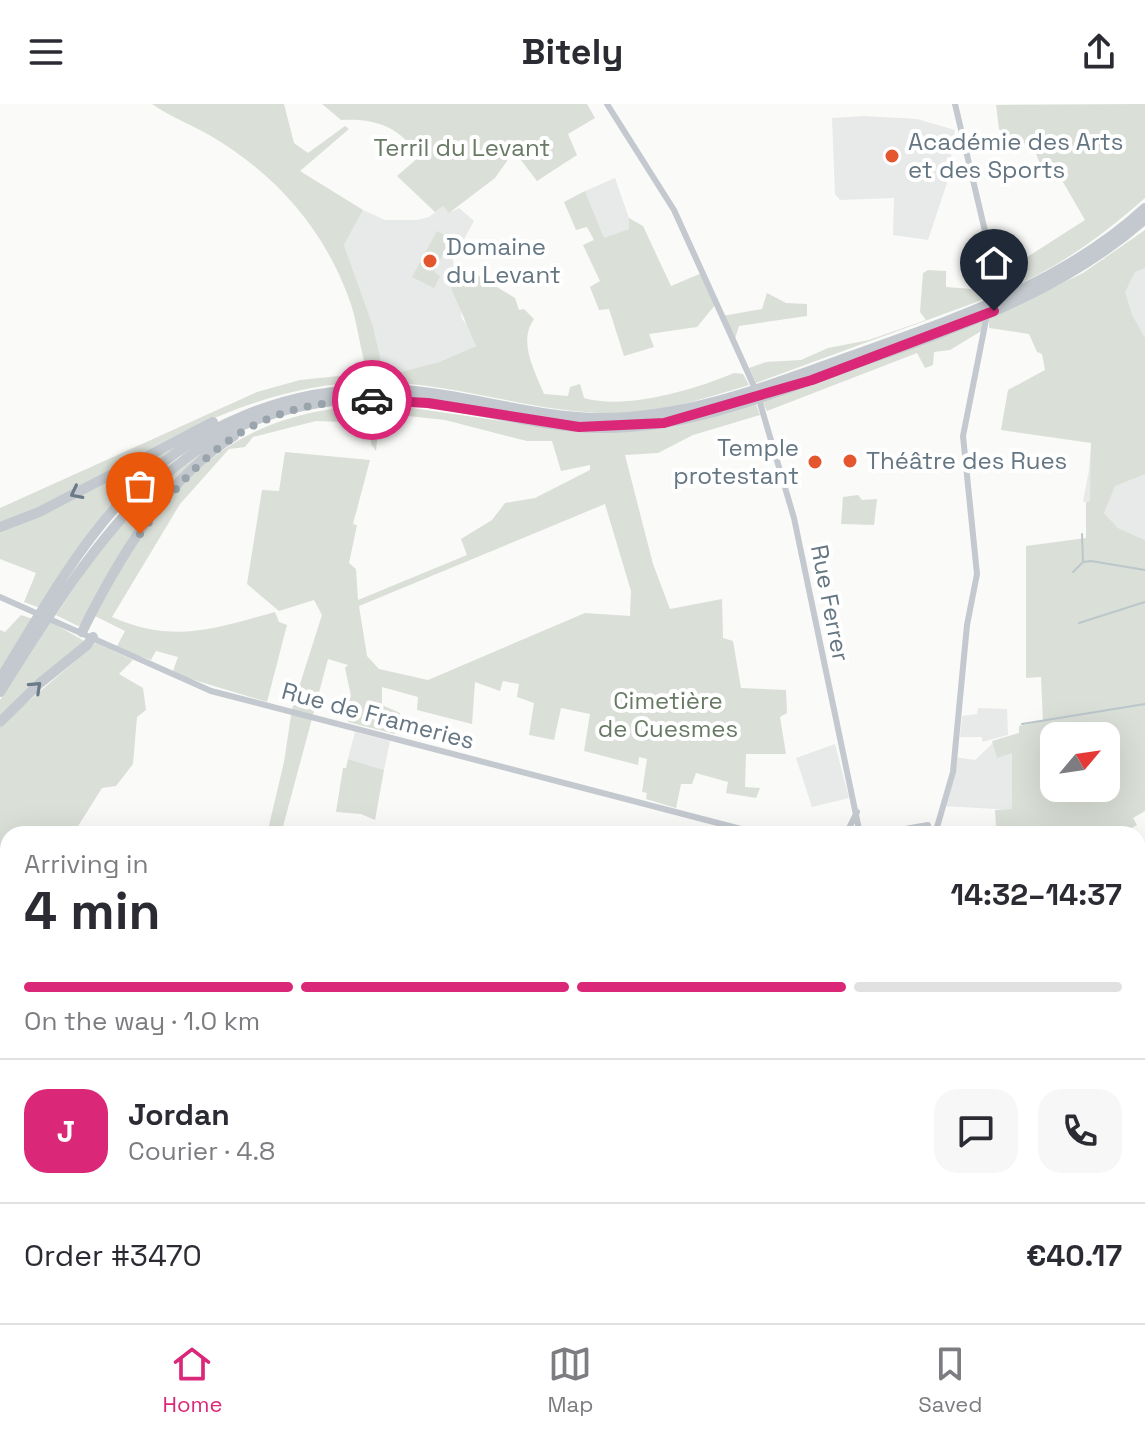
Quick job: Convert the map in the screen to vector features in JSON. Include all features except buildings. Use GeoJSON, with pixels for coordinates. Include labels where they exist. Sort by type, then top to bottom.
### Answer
{"type":"FeatureCollection","features":[{"type":"Feature","properties":{"kind":"highway"},"geometry":{"type":"LineString","coordinates":[[0,527],[39,512],[232,414],[262,404],[384,394],[579,417],[632,417],[684,409],[809,371],[1028,286],[1099,245],[1145,208]]}},
{"type":"Feature","properties":{"kind":"highway"},"geometry":{"type":"LineString","coordinates":[[384,394],[579,427],[664,423],[742,403],[892,351],[1013,302],[1087,263],[1145,222]]}},
{"type":"Feature","properties":{"kind":"highway"},"geometry":{"type":"LineString","coordinates":[[49,609],[99,543],[151,486],[203,447],[263,418],[360,394]]}},
{"type":"Feature","properties":{"kind":"highway"},"geometry":{"type":"LineString","coordinates":[[0,679],[38,626],[98,529],[143,479],[197,439],[273,404]]}},
{"type":"Feature","properties":{"kind":"highway"},"geometry":{"type":"LineString","coordinates":[[0,722],[40,683],[87,645],[88,634],[126,554],[172,493],[211,453],[263,418]]}},
{"type":"Feature","properties":{"kind":"highway"},"geometry":{"type":"LineString","coordinates":[[0,692],[38,626]]}},
{"type":"Feature","properties":{"kind":"street"},"geometry":{"type":"LineString","coordinates":[[607,104],[674,210],[753,384]]}},
{"type":"Feature","properties":{"kind":"street"},"geometry":{"type":"LineString","coordinates":[[955,104],[985,231],[987,298]]}},
{"type":"Feature","properties":{"kind":"street"},"geometry":{"type":"LineString","coordinates":[[934,826],[953,772],[967,625],[977,574],[965,473],[965,421],[986,320]]}},
{"type":"Feature","properties":{"kind":"street","name":"Rue Ferrer"},"geometry":{"type":"LineString","coordinates":[[760,403],[794,518],[859,826]]}},
{"type":"Feature","properties":{"kind":"street","name":"Rue de Frameries"},"geometry":{"type":"LineString","coordinates":[[0,597],[211,691],[729,826]]}},
{"type":"Feature","properties":{"kind":"street"},"geometry":{"type":"LineString","coordinates":[[850,826],[857,812]]}},
{"type":"Feature","properties":{"kind":"shaded area","name":"Académie des Arts et des Sports"},"geometry":{"type":"Polygon","coordinates":[[[832,118],[917,119],[955,130],[947,183],[928,240],[893,235],[894,198],[840,200],[835,194],[832,118]]]}},
{"type":"Feature","properties":{"kind":"shaded area"},"geometry":{"type":"Polygon","coordinates":[[[615,178],[629,218],[629,229],[604,239],[585,191],[615,178]]]}},
{"type":"Feature","properties":{"kind":"shaded area"},"geometry":{"type":"Polygon","coordinates":[[[443,206],[449,213],[459,208],[474,221],[453,259],[462,319],[470,328],[476,346],[439,362],[383,376],[373,326],[344,245],[363,210],[385,220],[417,220],[429,217],[443,206]]]}},
{"type":"Feature","properties":{"kind":"shaded area"},"geometry":{"type":"Polygon","coordinates":[[[1145,230],[1145,540],[1118,528],[1104,513],[1083,501],[1089,470],[1106,260],[1145,230]]]}},
{"type":"Feature","properties":{"kind":"shaded area"},"geometry":{"type":"Polygon","coordinates":[[[978,708],[1007,709],[1008,735],[982,742],[982,737],[960,737],[962,716],[977,714],[978,708]]]}},
{"type":"Feature","properties":{"kind":"shaded area"},"geometry":{"type":"Polygon","coordinates":[[[355,732],[390,741],[384,770],[348,759],[355,732]]]}},
{"type":"Feature","properties":{"kind":"shaded area"},"geometry":{"type":"Polygon","coordinates":[[[993,743],[997,757],[1012,752],[1012,810],[944,806],[955,757],[975,760],[993,743]]]}},
{"type":"Feature","properties":{"kind":"shaded area"},"geometry":{"type":"Polygon","coordinates":[[[835,744],[849,798],[812,807],[796,758],[835,744]]]}},
{"type":"Feature","properties":{"kind":"green space"},"geometry":{"type":"Polygon","coordinates":[[[152,104],[284,104],[294,143],[308,153],[345,126],[349,129],[300,171],[363,210],[344,245],[373,326],[384,376],[439,362],[476,346],[451,288],[456,262],[515,298],[519,310],[524,309],[534,319],[529,328],[527,346],[544,394],[568,396],[570,387],[580,384],[584,398],[620,402],[639,400],[680,392],[734,373],[743,374],[749,385],[669,407],[619,413],[557,409],[402,383],[325,386],[281,395],[196,426],[34,511],[0,523],[0,508],[257,392],[300,380],[368,373],[351,305],[338,271],[294,204],[234,151],[152,104]]]}},
{"type":"Feature","properties":{"kind":"green space","name":"Terril du Levant"},"geometry":{"type":"Polygon","coordinates":[[[322,104],[587,104],[595,118],[568,134],[577,155],[537,181],[514,151],[495,178],[449,213],[443,206],[435,212],[397,176],[419,157],[404,138],[376,123],[341,120],[322,104]]]}},
{"type":"Feature","properties":{"kind":"green space"},"geometry":{"type":"Polygon","coordinates":[[[1145,104],[1145,198],[1110,228],[1052,267],[990,296],[991,278],[1016,271],[1021,261],[1085,220],[1063,182],[1047,181],[1032,144],[1010,143],[999,129],[996,105],[1145,104]]]}},
{"type":"Feature","properties":{"kind":"green space"},"geometry":{"type":"Polygon","coordinates":[[[585,191],[604,238],[629,229],[629,218],[643,226],[671,286],[702,273],[716,304],[697,327],[649,334],[654,347],[624,356],[609,309],[599,310],[590,287],[600,281],[583,245],[594,240],[587,227],[576,230],[564,202],[585,191]]]}},
{"type":"Feature","properties":{"kind":"green space"},"geometry":{"type":"Polygon","coordinates":[[[1145,230],[1145,268],[1135,272],[1125,292],[1132,315],[1145,338],[1145,474],[1115,486],[1104,513],[1118,528],[1145,540],[1145,811],[1133,818],[1135,826],[996,826],[995,810],[1012,809],[1012,753],[997,758],[992,741],[1019,733],[1019,726],[1043,721],[1041,677],[1026,678],[1026,546],[1086,538],[1091,443],[1001,430],[1008,390],[1045,370],[1042,354],[1037,352],[1029,334],[989,328],[989,318],[1083,273],[1145,230]]]}},
{"type":"Feature","properties":{"kind":"green space","name":"Domaine du Levant"},"geometry":{"type":"Polygon","coordinates":[[[437,231],[451,238],[434,272],[440,276],[434,288],[412,277],[437,231]]]}},
{"type":"Feature","properties":{"kind":"green space"},"geometry":{"type":"Polygon","coordinates":[[[928,270],[946,271],[946,287],[972,289],[982,300],[756,383],[749,368],[766,362],[801,360],[828,348],[869,340],[926,320],[920,312],[923,273],[928,270]]]}},
{"type":"Feature","properties":{"kind":"green space"},"geometry":{"type":"Polygon","coordinates":[[[767,293],[786,303],[807,304],[807,316],[739,326],[734,342],[722,316],[762,309],[767,293]]]}},
{"type":"Feature","properties":{"kind":"green space"},"geometry":{"type":"Polygon","coordinates":[[[983,321],[983,330],[950,350],[934,352],[933,365],[925,368],[917,353],[767,411],[762,402],[983,321]]]}},
{"type":"Feature","properties":{"kind":"green space","name":"Cimetière de Cuesmes"},"geometry":{"type":"Polygon","coordinates":[[[385,404],[542,427],[657,429],[756,404],[760,415],[693,435],[658,453],[625,455],[653,564],[670,609],[722,599],[723,638],[733,641],[741,688],[786,690],[787,713],[780,717],[786,754],[746,754],[745,787],[760,788],[756,798],[726,793],[728,782],[696,773],[692,784],[681,784],[676,808],[646,799],[647,793],[642,792],[647,759],[639,757],[638,765],[584,751],[590,714],[561,708],[554,740],[529,735],[534,703],[517,697],[519,684],[503,681],[500,691],[475,682],[472,724],[417,710],[418,697],[382,687],[382,705],[400,713],[395,734],[348,722],[350,712],[344,709],[351,696],[345,668],[348,665],[328,659],[283,826],[269,826],[284,762],[292,709],[322,615],[314,600],[279,611],[247,584],[262,490],[279,491],[285,452],[370,460],[353,524],[357,525],[349,563],[356,569],[358,600],[467,555],[461,539],[492,520],[505,503],[535,498],[590,470],[590,465],[561,471],[552,441],[527,441],[445,420],[380,413],[376,451],[371,444],[370,423],[316,421],[253,437],[245,447],[229,449],[180,504],[112,617],[134,625],[174,632],[213,628],[275,612],[279,622],[287,625],[267,702],[181,676],[173,671],[178,657],[156,651],[151,660],[116,648],[125,631],[93,615],[148,528],[176,492],[207,463],[241,439],[281,421],[329,409],[385,404]],[[605,504],[359,606],[367,656],[379,669],[428,680],[585,613],[630,616],[631,591],[605,504]]]}},
{"type":"Feature","properties":{"kind":"green space"},"geometry":{"type":"Polygon","coordinates":[[[220,441],[158,507],[84,623],[78,626],[56,615],[103,545],[161,482],[220,441]]]}},
{"type":"Feature","properties":{"kind":"green space"},"geometry":{"type":"Polygon","coordinates":[[[180,444],[133,483],[40,608],[24,602],[36,573],[0,559],[0,530],[180,444]]]}},
{"type":"Feature","properties":{"kind":"green space"},"geometry":{"type":"Polygon","coordinates":[[[858,495],[862,500],[877,499],[874,525],[841,524],[843,497],[858,495]]]}},
{"type":"Feature","properties":{"kind":"green space"},"geometry":{"type":"Polygon","coordinates":[[[21,615],[33,619],[0,673],[0,630],[5,632],[21,615]]]}},
{"type":"Feature","properties":{"kind":"green space"},"geometry":{"type":"Polygon","coordinates":[[[51,622],[86,642],[0,720],[0,700],[51,622]]]}},
{"type":"Feature","properties":{"kind":"green space"},"geometry":{"type":"Polygon","coordinates":[[[96,643],[133,660],[119,674],[143,688],[146,710],[137,717],[133,764],[116,786],[102,788],[78,826],[0,826],[0,726],[96,643]]]}},
{"type":"Feature","properties":{"kind":"green space"},"geometry":{"type":"Polygon","coordinates":[[[348,759],[384,770],[375,820],[361,814],[336,812],[343,768],[346,768],[348,759]]]}},
{"type":"Feature","properties":{"kind":"waterway"},"geometry":{"type":"LineString","coordinates":[[1082,534],[1083,561]]}},
{"type":"Feature","properties":{"kind":"waterway"},"geometry":{"type":"LineString","coordinates":[[1073,572],[1083,562],[1091,561],[1145,570]]}},
{"type":"Feature","properties":{"kind":"waterway"},"geometry":{"type":"LineString","coordinates":[[1079,623],[1145,602]]}},
{"type":"Feature","properties":{"kind":"waterway"},"geometry":{"type":"LineString","coordinates":[[1022,724],[1145,704]]}},
{"type":"Feature","properties":{"kind":"way so far"},"geometry":{"type":"LineString","coordinates":[[140,534],[200,463],[230,438],[263,418],[324,403],[372,400]]}},
{"type":"Feature","properties":{"kind":"place","name":"Académie des Arts et des Sports"},"geometry":{"type":"Point","coordinates":[892,156]}},
{"type":"Feature","properties":{"kind":"place","name":"Domaine du Levant"},"geometry":{"type":"Point","coordinates":[430,261]}},
{"type":"Feature","properties":{"kind":"place","name":"Théâtre des Rues"},"geometry":{"type":"Point","coordinates":[850,461]}},
{"type":"Feature","properties":{"kind":"place","name":"Temple protestant"},"geometry":{"type":"Point","coordinates":[815,462]}},
{"type":"Feature","properties":{"kind":"route"},"geometry":{"type":"LineString","coordinates":[[372,400],[428,403],[579,427],[664,423],[728,408],[812,380],[994,311]]}}]}
